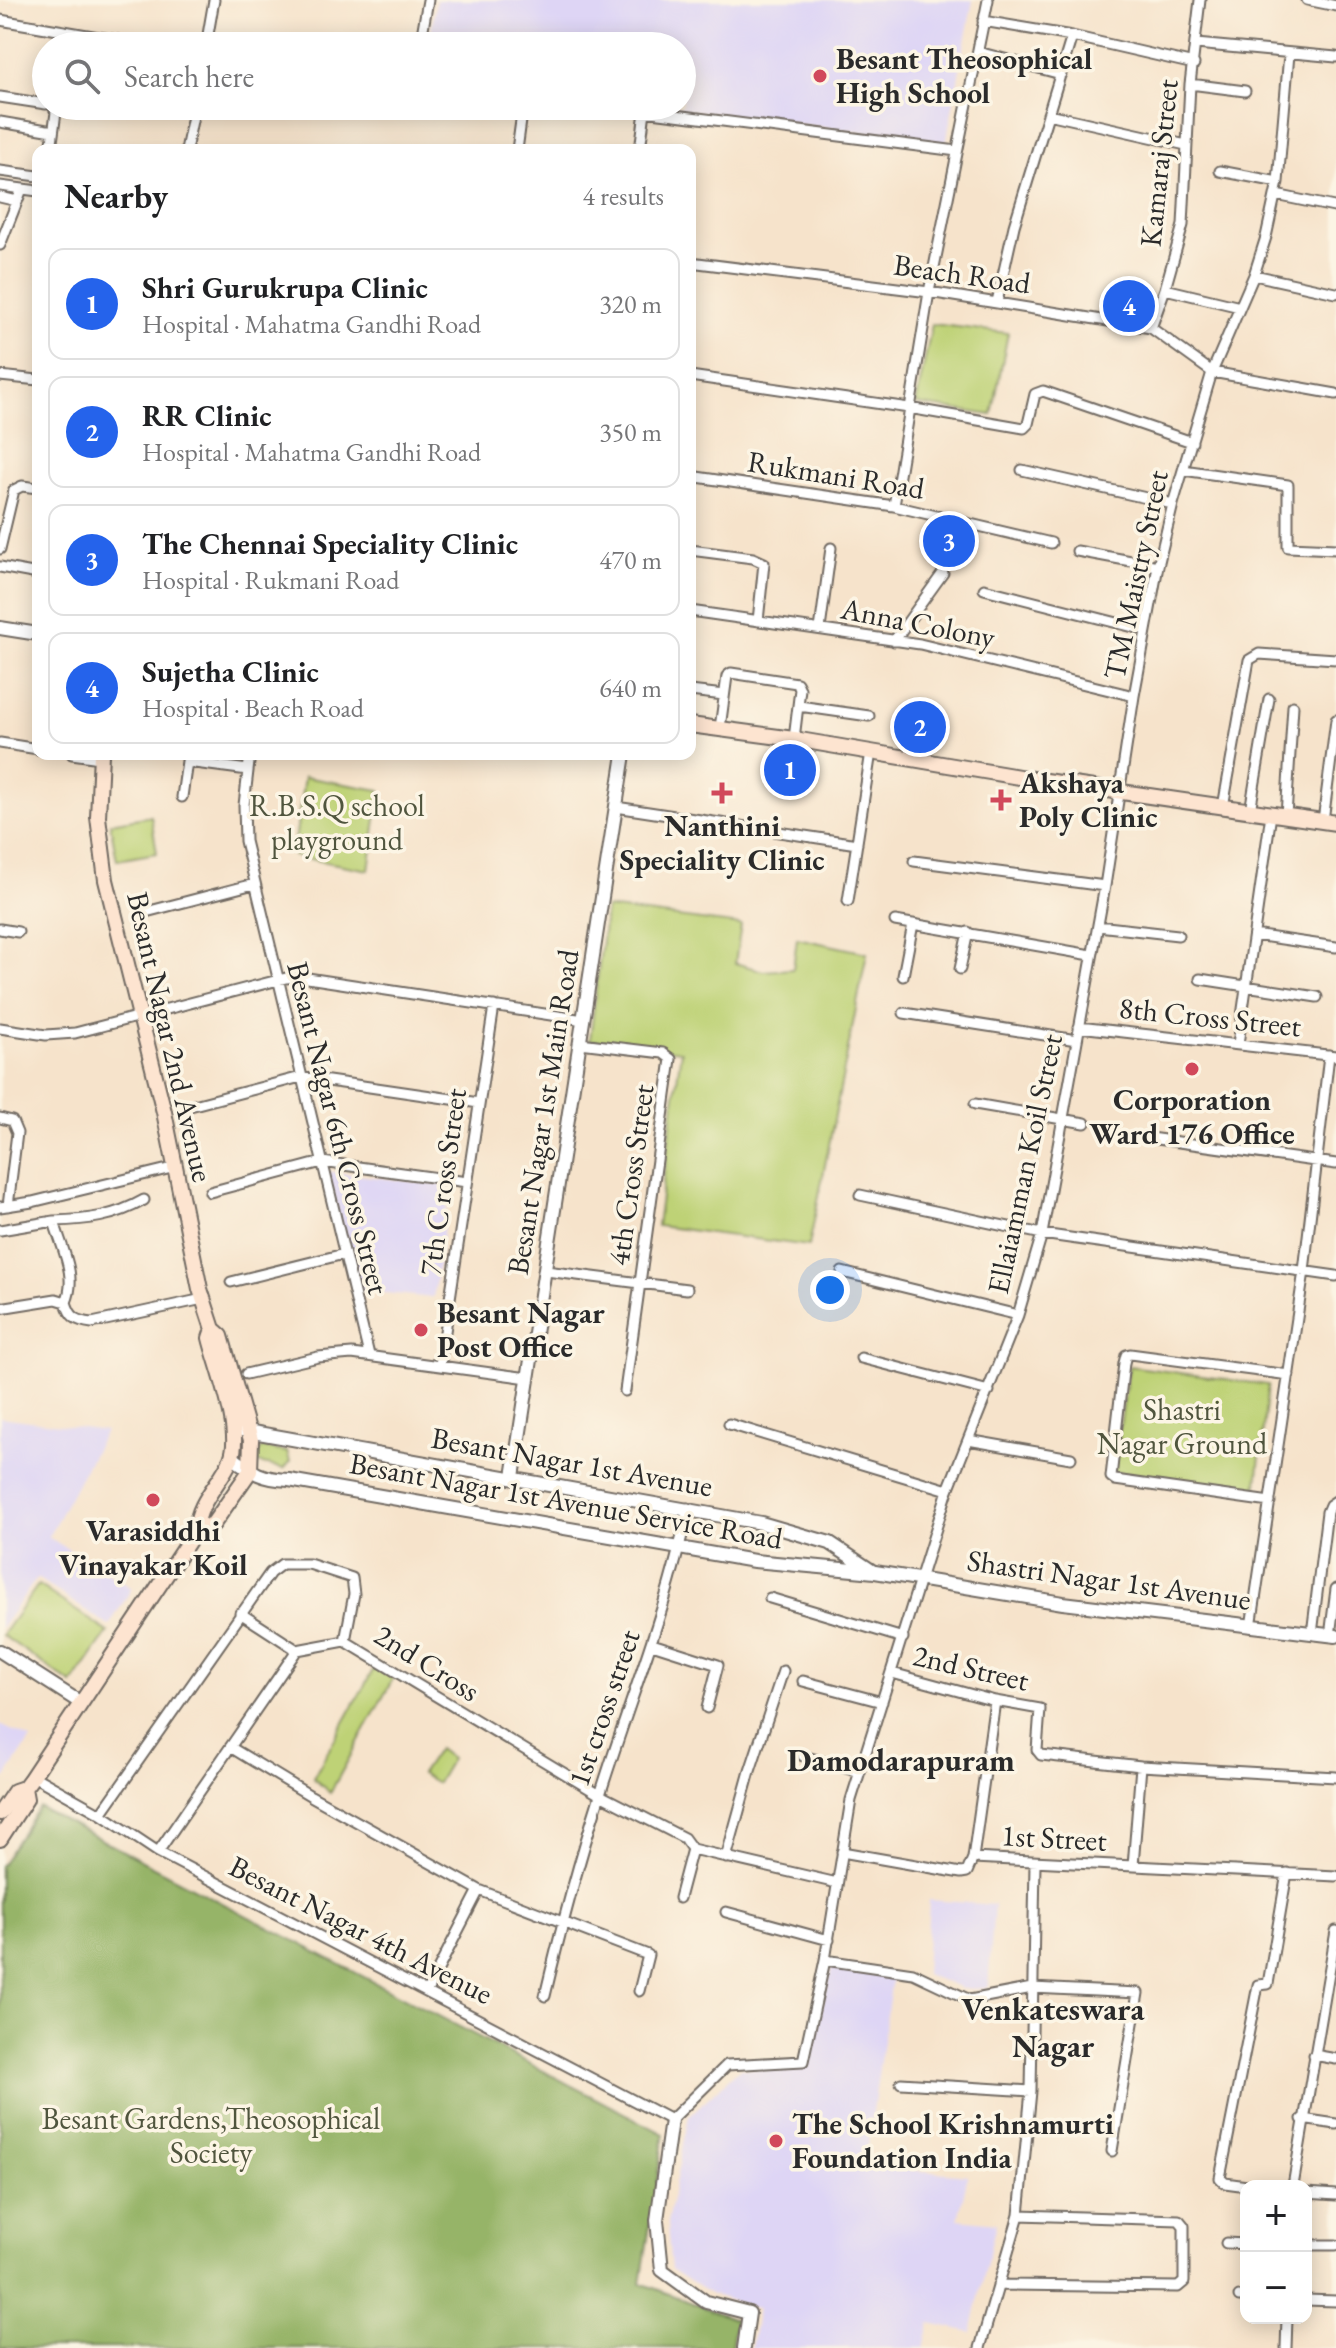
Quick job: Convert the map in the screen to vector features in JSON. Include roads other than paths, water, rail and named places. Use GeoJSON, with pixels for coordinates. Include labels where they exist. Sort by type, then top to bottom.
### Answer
{"type":"FeatureCollection","features":[{"type":"Feature","properties":{"kind":"main road"},"geometry":{"type":"LineString","coordinates":[[696,726],[1329,822]]}},
{"type":"Feature","properties":{"kind":"main road","name":"Besant Nagar 2nd Avenue"},"geometry":{"type":"LineString","coordinates":[[101,760],[97,806],[102,858],[176,1167],[196,1300],[213,1329]]}},
{"type":"Feature","properties":{"kind":"main road"},"geometry":{"type":"LineString","coordinates":[[0,1839],[26,1799],[29,1782],[196,1530],[197,1514],[232,1457],[232,1424],[210,1338],[213,1329],[221,1336],[249,1431],[250,1471],[213,1524],[196,1530]]}},
{"type":"Feature","properties":{"kind":"main road"},"geometry":{"type":"LineString","coordinates":[[0,1813],[15,1791],[29,1782]]}},
{"type":"Feature","properties":{"kind":"street"},"geometry":{"type":"LineString","coordinates":[[208,32],[214,0]]}},
{"type":"Feature","properties":{"kind":"street"},"geometry":{"type":"LineString","coordinates":[[422,32],[428,0]]}},
{"type":"Feature","properties":{"kind":"street"},"geometry":{"type":"LineString","coordinates":[[894,506],[929,292],[988,0]]}},
{"type":"Feature","properties":{"kind":"street","name":"Kamaraj Street"},"geometry":{"type":"LineString","coordinates":[[1151,328],[1183,225],[1190,84],[1200,0]]}},
{"type":"Feature","properties":{"kind":"street"},"geometry":{"type":"LineString","coordinates":[[1307,0],[1336,6]]}},
{"type":"Feature","properties":{"kind":"street"},"geometry":{"type":"LineString","coordinates":[[983,21],[1072,36],[1194,64]]}},
{"type":"Feature","properties":{"kind":"street"},"geometry":{"type":"LineString","coordinates":[[0,24],[55,32]]}},
{"type":"Feature","properties":{"kind":"street"},"geometry":{"type":"LineString","coordinates":[[997,302],[1014,226],[1072,36]]}},
{"type":"Feature","properties":{"kind":"street"},"geometry":{"type":"LineString","coordinates":[[1196,44],[1336,57]]}},
{"type":"Feature","properties":{"kind":"street"},"geometry":{"type":"LineString","coordinates":[[978,52],[1061,74]]}},
{"type":"Feature","properties":{"kind":"street","name":"TM Maistry Street"},"geometry":{"type":"LineString","coordinates":[[1120,792],[1145,630],[1173,504],[1212,372],[1254,275],[1276,195],[1289,54]]}},
{"type":"Feature","properties":{"kind":"street"},"geometry":{"type":"LineString","coordinates":[[1190,84],[1245,91]]}},
{"type":"Feature","properties":{"kind":"street"},"geometry":{"type":"LineString","coordinates":[[0,97],[32,102]]}},
{"type":"Feature","properties":{"kind":"street"},"geometry":{"type":"LineString","coordinates":[[1048,114],[1186,145]]}},
{"type":"Feature","properties":{"kind":"street"},"geometry":{"type":"LineString","coordinates":[[696,118],[957,151]]}},
{"type":"Feature","properties":{"kind":"street"},"geometry":{"type":"LineString","coordinates":[[52,144],[55,120]]}},
{"type":"Feature","properties":{"kind":"street"},"geometry":{"type":"LineString","coordinates":[[187,144],[192,120]]}},
{"type":"Feature","properties":{"kind":"street"},"geometry":{"type":"LineString","coordinates":[[518,144],[521,120]]}},
{"type":"Feature","properties":{"kind":"street"},"geometry":{"type":"LineString","coordinates":[[641,144],[644,120]]}},
{"type":"Feature","properties":{"kind":"street"},"geometry":{"type":"LineString","coordinates":[[0,122],[53,131]]}},
{"type":"Feature","properties":{"kind":"street"},"geometry":{"type":"LineString","coordinates":[[1220,171],[1278,182]]}},
{"type":"Feature","properties":{"kind":"street"},"geometry":{"type":"LineString","coordinates":[[0,173],[32,176]]}},
{"type":"Feature","properties":{"kind":"street"},"geometry":{"type":"LineString","coordinates":[[0,186],[32,190]]}},
{"type":"Feature","properties":{"kind":"street"},"geometry":{"type":"LineString","coordinates":[[0,245],[22,189]]}},
{"type":"Feature","properties":{"kind":"street"},"geometry":{"type":"LineString","coordinates":[[1276,195],[1334,207]]}},
{"type":"Feature","properties":{"kind":"street"},"geometry":{"type":"LineString","coordinates":[[0,197],[17,201]]}},
{"type":"Feature","properties":{"kind":"street","name":"Beach Road"},"geometry":{"type":"LineString","coordinates":[[696,263],[929,292],[1151,328],[1212,372]]}},
{"type":"Feature","properties":{"kind":"street"},"geometry":{"type":"LineString","coordinates":[[1254,275],[1336,293]]}},
{"type":"Feature","properties":{"kind":"street"},"geometry":{"type":"LineString","coordinates":[[1165,289],[1240,307]]}},
{"type":"Feature","properties":{"kind":"street"},"geometry":{"type":"LineString","coordinates":[[1212,372],[1336,394]]}},
{"type":"Feature","properties":{"kind":"street"},"geometry":{"type":"LineString","coordinates":[[0,376],[32,379]]}},
{"type":"Feature","properties":{"kind":"street"},"geometry":{"type":"LineString","coordinates":[[696,377],[1024,428],[1028,424],[1035,394],[1043,391],[1192,442]]}},
{"type":"Feature","properties":{"kind":"street"},"geometry":{"type":"LineString","coordinates":[[1022,470],[1173,504]]}},
{"type":"Feature","properties":{"kind":"street"},"geometry":{"type":"LineString","coordinates":[[1183,470],[1288,485],[1288,547],[1336,549]]}},
{"type":"Feature","properties":{"kind":"street","name":"Rukmani Road"},"geometry":{"type":"LineString","coordinates":[[696,477],[894,506],[1051,543]]}},
{"type":"Feature","properties":{"kind":"street"},"geometry":{"type":"LineString","coordinates":[[0,549],[2,528],[14,490],[22,486],[32,487]]}},
{"type":"Feature","properties":{"kind":"street"},"geometry":{"type":"LineString","coordinates":[[820,629],[831,548]]}},
{"type":"Feature","properties":{"kind":"street"},"geometry":{"type":"LineString","coordinates":[[696,551],[753,558],[764,563],[758,621]]}},
{"type":"Feature","properties":{"kind":"street"},"geometry":{"type":"LineString","coordinates":[[1077,551],[1158,566]]}},
{"type":"Feature","properties":{"kind":"street"},"geometry":{"type":"LineString","coordinates":[[0,567],[32,573]]}},
{"type":"Feature","properties":{"kind":"street"},"geometry":{"type":"LineString","coordinates":[[894,641],[943,573]]}},
{"type":"Feature","properties":{"kind":"street"},"geometry":{"type":"LineString","coordinates":[[984,589],[1145,630]]}},
{"type":"Feature","properties":{"kind":"street","name":"Anna Colony"},"geometry":{"type":"LineString","coordinates":[[696,612],[920,644],[1134,696]]}},
{"type":"Feature","properties":{"kind":"street"},"geometry":{"type":"LineString","coordinates":[[0,625],[32,627]]}},
{"type":"Feature","properties":{"kind":"street"},"geometry":{"type":"LineString","coordinates":[[0,625],[32,633]]}},
{"type":"Feature","properties":{"kind":"street"},"geometry":{"type":"LineString","coordinates":[[1223,807],[1247,666],[1253,656],[1336,659]]}},
{"type":"Feature","properties":{"kind":"street"},"geometry":{"type":"LineString","coordinates":[[720,728],[727,676],[730,673],[756,676],[797,683],[800,689],[794,739]]}},
{"type":"Feature","properties":{"kind":"street"},"geometry":{"type":"LineString","coordinates":[[696,692],[724,695]]}},
{"type":"Feature","properties":{"kind":"street"},"geometry":{"type":"LineString","coordinates":[[1250,811],[1269,699]]}},
{"type":"Feature","properties":{"kind":"street"},"geometry":{"type":"LineString","coordinates":[[799,706],[869,716]]}},
{"type":"Feature","properties":{"kind":"street"},"geometry":{"type":"LineString","coordinates":[[1238,1044],[1254,935],[1278,815],[1293,706]]}},
{"type":"Feature","properties":{"kind":"street"},"geometry":{"type":"LineString","coordinates":[[1329,822],[1336,720]]}},
{"type":"Feature","properties":{"kind":"street"},"geometry":{"type":"LineString","coordinates":[[0,743],[32,748]]}},
{"type":"Feature","properties":{"kind":"street"},"geometry":{"type":"LineString","coordinates":[[848,901],[871,752]]}},
{"type":"Feature","properties":{"kind":"street"},"geometry":{"type":"LineString","coordinates":[[182,797],[188,760]]}},
{"type":"Feature","properties":{"kind":"street"},"geometry":{"type":"LineString","coordinates":[[198,760],[248,770]]}},
{"type":"Feature","properties":{"kind":"street","name":"Besant Nagar 6th Cross Street"},"geometry":{"type":"LineString","coordinates":[[249,760],[243,821],[254,884],[369,1355]]}},
{"type":"Feature","properties":{"kind":"street","name":"Besant Nagar 1st Main Road"},"geometry":{"type":"LineString","coordinates":[[513,1477],[623,760]]}},
{"type":"Feature","properties":{"kind":"street","name":"Ellaiamman Koil Street"},"geometry":{"type":"LineString","coordinates":[[671,2120],[727,2065],[803,2061],[829,1940],[851,1800],[948,1490],[1018,1315],[1042,1234],[1120,792]]}},
{"type":"Feature","properties":{"kind":"street"},"geometry":{"type":"LineString","coordinates":[[616,807],[857,844]]}},
{"type":"Feature","properties":{"kind":"street"},"geometry":{"type":"LineString","coordinates":[[914,861],[1105,886]]}},
{"type":"Feature","properties":{"kind":"street"},"geometry":{"type":"LineString","coordinates":[[142,913],[254,884]]}},
{"type":"Feature","properties":{"kind":"street"},"geometry":{"type":"LineString","coordinates":[[895,921],[1091,955]]}},
{"type":"Feature","properties":{"kind":"street"},"geometry":{"type":"LineString","coordinates":[[903,976],[913,924]]}},
{"type":"Feature","properties":{"kind":"street"},"geometry":{"type":"LineString","coordinates":[[1098,926],[1178,935]]}},
{"type":"Feature","properties":{"kind":"street"},"geometry":{"type":"LineString","coordinates":[[0,929],[18,932]]}},
{"type":"Feature","properties":{"kind":"street"},"geometry":{"type":"LineString","coordinates":[[960,969],[968,932]]}},
{"type":"Feature","properties":{"kind":"street"},"geometry":{"type":"LineString","coordinates":[[1254,935],[1336,947]]}},
{"type":"Feature","properties":{"kind":"street"},"geometry":{"type":"LineString","coordinates":[[0,1028],[59,1035],[277,980],[301,977],[584,1020]]}},
{"type":"Feature","properties":{"kind":"street"},"geometry":{"type":"LineString","coordinates":[[1200,979],[1317,997]]}},
{"type":"Feature","properties":{"kind":"street","name":"7th C ross Street"},"geometry":{"type":"LineString","coordinates":[[440,1365],[494,1006]]}},
{"type":"Feature","properties":{"kind":"street"},"geometry":{"type":"LineString","coordinates":[[904,1013],[1077,1040]]}},
{"type":"Feature","properties":{"kind":"street","name":"8th Cross Street"},"geometry":{"type":"LineString","coordinates":[[1079,1027],[1332,1055]]}},
{"type":"Feature","properties":{"kind":"street","name":"4th Cross Street"},"geometry":{"type":"LineString","coordinates":[[580,1043],[663,1053],[671,1059],[625,1391]]}},
{"type":"Feature","properties":{"kind":"street"},"geometry":{"type":"LineString","coordinates":[[1251,1627],[1304,1271],[1332,1055]]}},
{"type":"Feature","properties":{"kind":"street"},"geometry":{"type":"LineString","coordinates":[[190,1106],[301,1077],[479,1103]]}},
{"type":"Feature","properties":{"kind":"street"},"geometry":{"type":"LineString","coordinates":[[975,1104],[1085,1123]]}},
{"type":"Feature","properties":{"kind":"street"},"geometry":{"type":"LineString","coordinates":[[0,1118],[12,1121],[17,1133],[4,1207],[176,1167]]}},
{"type":"Feature","properties":{"kind":"street"},"geometry":{"type":"LineString","coordinates":[[1150,1138],[1336,1164]]}},
{"type":"Feature","properties":{"kind":"street"},"geometry":{"type":"LineString","coordinates":[[210,1192],[322,1162],[467,1182]]}},
{"type":"Feature","properties":{"kind":"street"},"geometry":{"type":"LineString","coordinates":[[860,1195],[1042,1234],[1336,1276]]}},
{"type":"Feature","properties":{"kind":"street"},"geometry":{"type":"LineString","coordinates":[[0,1230],[54,1221],[99,1219],[125,1211],[144,1200]]}},
{"type":"Feature","properties":{"kind":"street"},"geometry":{"type":"LineString","coordinates":[[54,1221],[70,1278],[71,1291],[66,1302],[71,1316],[77,1320],[92,1323],[196,1300]]}},
{"type":"Feature","properties":{"kind":"street"},"geometry":{"type":"LineString","coordinates":[[231,1282],[344,1254]]}},
{"type":"Feature","properties":{"kind":"street"},"geometry":{"type":"LineString","coordinates":[[546,1271],[687,1289]]}},
{"type":"Feature","properties":{"kind":"street"},"geometry":{"type":"LineString","coordinates":[[842,1272],[1018,1315]]}},
{"type":"Feature","properties":{"kind":"street"},"geometry":{"type":"LineString","coordinates":[[0,1307],[56,1299],[66,1302]]}},
{"type":"Feature","properties":{"kind":"street"},"geometry":{"type":"LineString","coordinates":[[246,1374],[318,1357],[369,1355],[528,1378]]}},
{"type":"Feature","properties":{"kind":"street"},"geometry":{"type":"LineString","coordinates":[[1270,1502],[1111,1477],[1126,1355],[1289,1375]]}},
{"type":"Feature","properties":{"kind":"street"},"geometry":{"type":"LineString","coordinates":[[861,1358],[989,1391]]}},
{"type":"Feature","properties":{"kind":"street","name":"Besant Nagar 1st Avenue"},"geometry":{"type":"LineString","coordinates":[[232,1424],[249,1431],[761,1523],[830,1543],[875,1572]]}},
{"type":"Feature","properties":{"kind":"street"},"geometry":{"type":"LineString","coordinates":[[729,1424],[948,1490]]}},
{"type":"Feature","properties":{"kind":"street"},"geometry":{"type":"LineString","coordinates":[[968,1440],[1071,1458]]}},
{"type":"Feature","properties":{"kind":"street"},"geometry":{"type":"LineString","coordinates":[[232,1457],[250,1471]]}},
{"type":"Feature","properties":{"kind":"street","name":"Besant Nagar 1st Avenue Service Road"},"geometry":{"type":"LineString","coordinates":[[250,1471],[267,1479],[289,1480],[680,1549],[798,1567],[875,1572]]}},
{"type":"Feature","properties":{"kind":"street"},"geometry":{"type":"LineString","coordinates":[[1312,1634],[1327,1512],[1336,1501]]}},
{"type":"Feature","properties":{"kind":"street","name":"1st cross street"},"geometry":{"type":"LineString","coordinates":[[545,1996],[600,1795],[652,1644],[680,1549],[688,1508]]}},
{"type":"Feature","properties":{"kind":"street"},"geometry":{"type":"LineString","coordinates":[[101,1814],[240,1613],[270,1573],[282,1564],[309,1564],[352,1578],[354,1594],[345,1641]]}},
{"type":"Feature","properties":{"kind":"street","name":"Shastri Nagar 1st Avenue"},"geometry":{"type":"LineString","coordinates":[[875,1572],[1063,1603],[1333,1636]]}},
{"type":"Feature","properties":{"kind":"street"},"geometry":{"type":"LineString","coordinates":[[1333,1636],[1336,1589]]}},
{"type":"Feature","properties":{"kind":"street"},"geometry":{"type":"LineString","coordinates":[[770,1598],[903,1638]]}},
{"type":"Feature","properties":{"kind":"street"},"geometry":{"type":"LineString","coordinates":[[158,1852],[297,1650],[240,1613]]}},
{"type":"Feature","properties":{"kind":"street","name":"2nd Cross"},"geometry":{"type":"LineString","coordinates":[[297,1650],[345,1641],[600,1795],[680,1836],[692,1849]]}},
{"type":"Feature","properties":{"kind":"street"},"geometry":{"type":"LineString","coordinates":[[652,1644],[718,1665],[707,1708]]}},
{"type":"Feature","properties":{"kind":"street"},"geometry":{"type":"LineString","coordinates":[[0,1651],[81,1703]]}},
{"type":"Feature","properties":{"kind":"street"},"geometry":{"type":"LineString","coordinates":[[726,1858],[750,1771],[783,1671]]}},
{"type":"Feature","properties":{"kind":"street","name":"2nd Street"},"geometry":{"type":"LineString","coordinates":[[892,1673],[995,1701],[1040,1709],[1038,1754],[1141,1766]]}},
{"type":"Feature","properties":{"kind":"street"},"geometry":{"type":"LineString","coordinates":[[803,1681],[882,1702]]}},
{"type":"Feature","properties":{"kind":"street"},"geometry":{"type":"LineString","coordinates":[[842,1852],[966,1873],[973,1858],[995,1701]]}},
{"type":"Feature","properties":{"kind":"street"},"geometry":{"type":"LineString","coordinates":[[230,1747],[479,1890],[648,1955],[639,1991]]}},
{"type":"Feature","properties":{"kind":"street"},"geometry":{"type":"LineString","coordinates":[[803,1756],[860,1772]]}},
{"type":"Feature","properties":{"kind":"street"},"geometry":{"type":"LineString","coordinates":[[1133,1866],[1141,1766],[1336,1777]]}},
{"type":"Feature","properties":{"kind":"street","name":"Besant Nagar 4th Avenue"},"geometry":{"type":"LineString","coordinates":[[29,1782],[101,1814],[158,1852],[671,2120]]}},
{"type":"Feature","properties":{"kind":"street"},"geometry":{"type":"LineString","coordinates":[[679,1898],[692,1849],[837,1883]]}},
{"type":"Feature","properties":{"kind":"street","name":"1st Street"},"geometry":{"type":"LineString","coordinates":[[973,1858],[1336,1876]]}},
{"type":"Feature","properties":{"kind":"street"},"geometry":{"type":"LineString","coordinates":[[980,2348],[1019,2215],[1031,2091],[1035,1863]]}},
{"type":"Feature","properties":{"kind":"street"},"geometry":{"type":"LineString","coordinates":[[1240,2185],[1225,2183],[1220,2178],[1258,1985],[1268,1984],[1287,1873]]}},
{"type":"Feature","properties":{"kind":"street"},"geometry":{"type":"LineString","coordinates":[[427,1991],[479,1890]]}},
{"type":"Feature","properties":{"kind":"street"},"geometry":{"type":"LineString","coordinates":[[726,1912],[829,1940]]}},
{"type":"Feature","properties":{"kind":"street"},"geometry":{"type":"LineString","coordinates":[[1294,2180],[1336,1933]]}},
{"type":"Feature","properties":{"kind":"street"},"geometry":{"type":"LineString","coordinates":[[825,1960],[918,1974],[970,2000],[1032,1988],[1138,1993],[1112,2151]]}},
{"type":"Feature","properties":{"kind":"street"},"geometry":{"type":"LineString","coordinates":[[1324,1997],[1336,1999]]}},
{"type":"Feature","properties":{"kind":"street"},"geometry":{"type":"LineString","coordinates":[[1314,2055],[1336,2059]]}},
{"type":"Feature","properties":{"kind":"street"},"geometry":{"type":"LineString","coordinates":[[901,2083],[1031,2091]]}},
{"type":"Feature","properties":{"kind":"street"},"geometry":{"type":"LineString","coordinates":[[1302,2119],[1336,2124]]}},
{"type":"Feature","properties":{"kind":"street"},"geometry":{"type":"LineString","coordinates":[[671,2120],[657,2220],[662,2270],[706,2302],[749,2313],[744,2348]]}},
{"type":"Feature","properties":{"kind":"street"},"geometry":{"type":"LineString","coordinates":[[1312,2193],[1336,2195]]}},
{"type":"Feature","properties":{"kind":"street"},"geometry":{"type":"LineString","coordinates":[[998,2285],[1183,2285],[1184,2226],[1175,2219],[1019,2215]]}},
{"type":"Feature","properties":{"kind":"street"},"geometry":{"type":"LineString","coordinates":[[1226,2243],[1240,2244]]}},
{"type":"Feature","properties":{"kind":"street"},"geometry":{"type":"LineString","coordinates":[[1312,2245],[1336,2245]]}},
{"type":"Feature","properties":{"kind":"street"},"geometry":{"type":"LineString","coordinates":[[1312,2300],[1336,2301]]}},
{"type":"Feature","properties":{"kind":"street"},"geometry":{"type":"LineString","coordinates":[[1286,2348],[1287,2324]]}},
{"type":"Feature","properties":{"kind":"place","name":"Besant Theosophical High School"},"geometry":{"type":"Point","coordinates":[820,76]}},
{"type":"Feature","properties":{"kind":"place","name":"Sujetha Clinic"},"geometry":{"type":"Point","coordinates":[1129,306]}},
{"type":"Feature","properties":{"kind":"place","name":"The Chennai Speciality Clinic"},"geometry":{"type":"Point","coordinates":[949,541]}},
{"type":"Feature","properties":{"kind":"place","name":"RR Clinic"},"geometry":{"type":"Point","coordinates":[920,727]}},
{"type":"Feature","properties":{"kind":"place","name":"Shri Gurukrupa Clinic"},"geometry":{"type":"Point","coordinates":[790,770]}},
{"type":"Feature","properties":{"kind":"place","name":"Nanthini Speciality Clinic"},"geometry":{"type":"Point","coordinates":[722,793]}},
{"type":"Feature","properties":{"kind":"place","name":"Akshaya Poly Clinic"},"geometry":{"type":"Point","coordinates":[1001,800]}},
{"type":"Feature","properties":{"kind":"place","name":"Corporation Ward 176 Office"},"geometry":{"type":"Point","coordinates":[1192,1069]}},
{"type":"Feature","properties":{"kind":"place","name":"Besant Nagar Post Office"},"geometry":{"type":"Point","coordinates":[421,1330]}},
{"type":"Feature","properties":{"kind":"place","name":"Varasiddhi Vinayakar Koil"},"geometry":{"type":"Point","coordinates":[153,1500]}},
{"type":"Feature","properties":{"kind":"place","name":"The School Krishnamurti Foundation India"},"geometry":{"type":"Point","coordinates":[776,2141]}},
{"type":"Feature","properties":{"kind":"district","name":"Damodarapuram"},"geometry":{"type":"Point","coordinates":[901,1760]}},
{"type":"Feature","properties":{"kind":"district","name":"Venkateswara Nagar"},"geometry":{"type":"Point","coordinates":[1053,2028]}},
{"type":"Feature","properties":{"kind":"park label","name":"R.B.S.Q school playground"},"geometry":{"type":"Point","coordinates":[337,823]}},
{"type":"Feature","properties":{"kind":"park label","name":"Shastri Nagar Ground"},"geometry":{"type":"Point","coordinates":[1182,1427]}},
{"type":"Feature","properties":{"kind":"park label","name":"Besant Gardens,Theosophical Society"},"geometry":{"type":"Point","coordinates":[211,2136]}}]}
